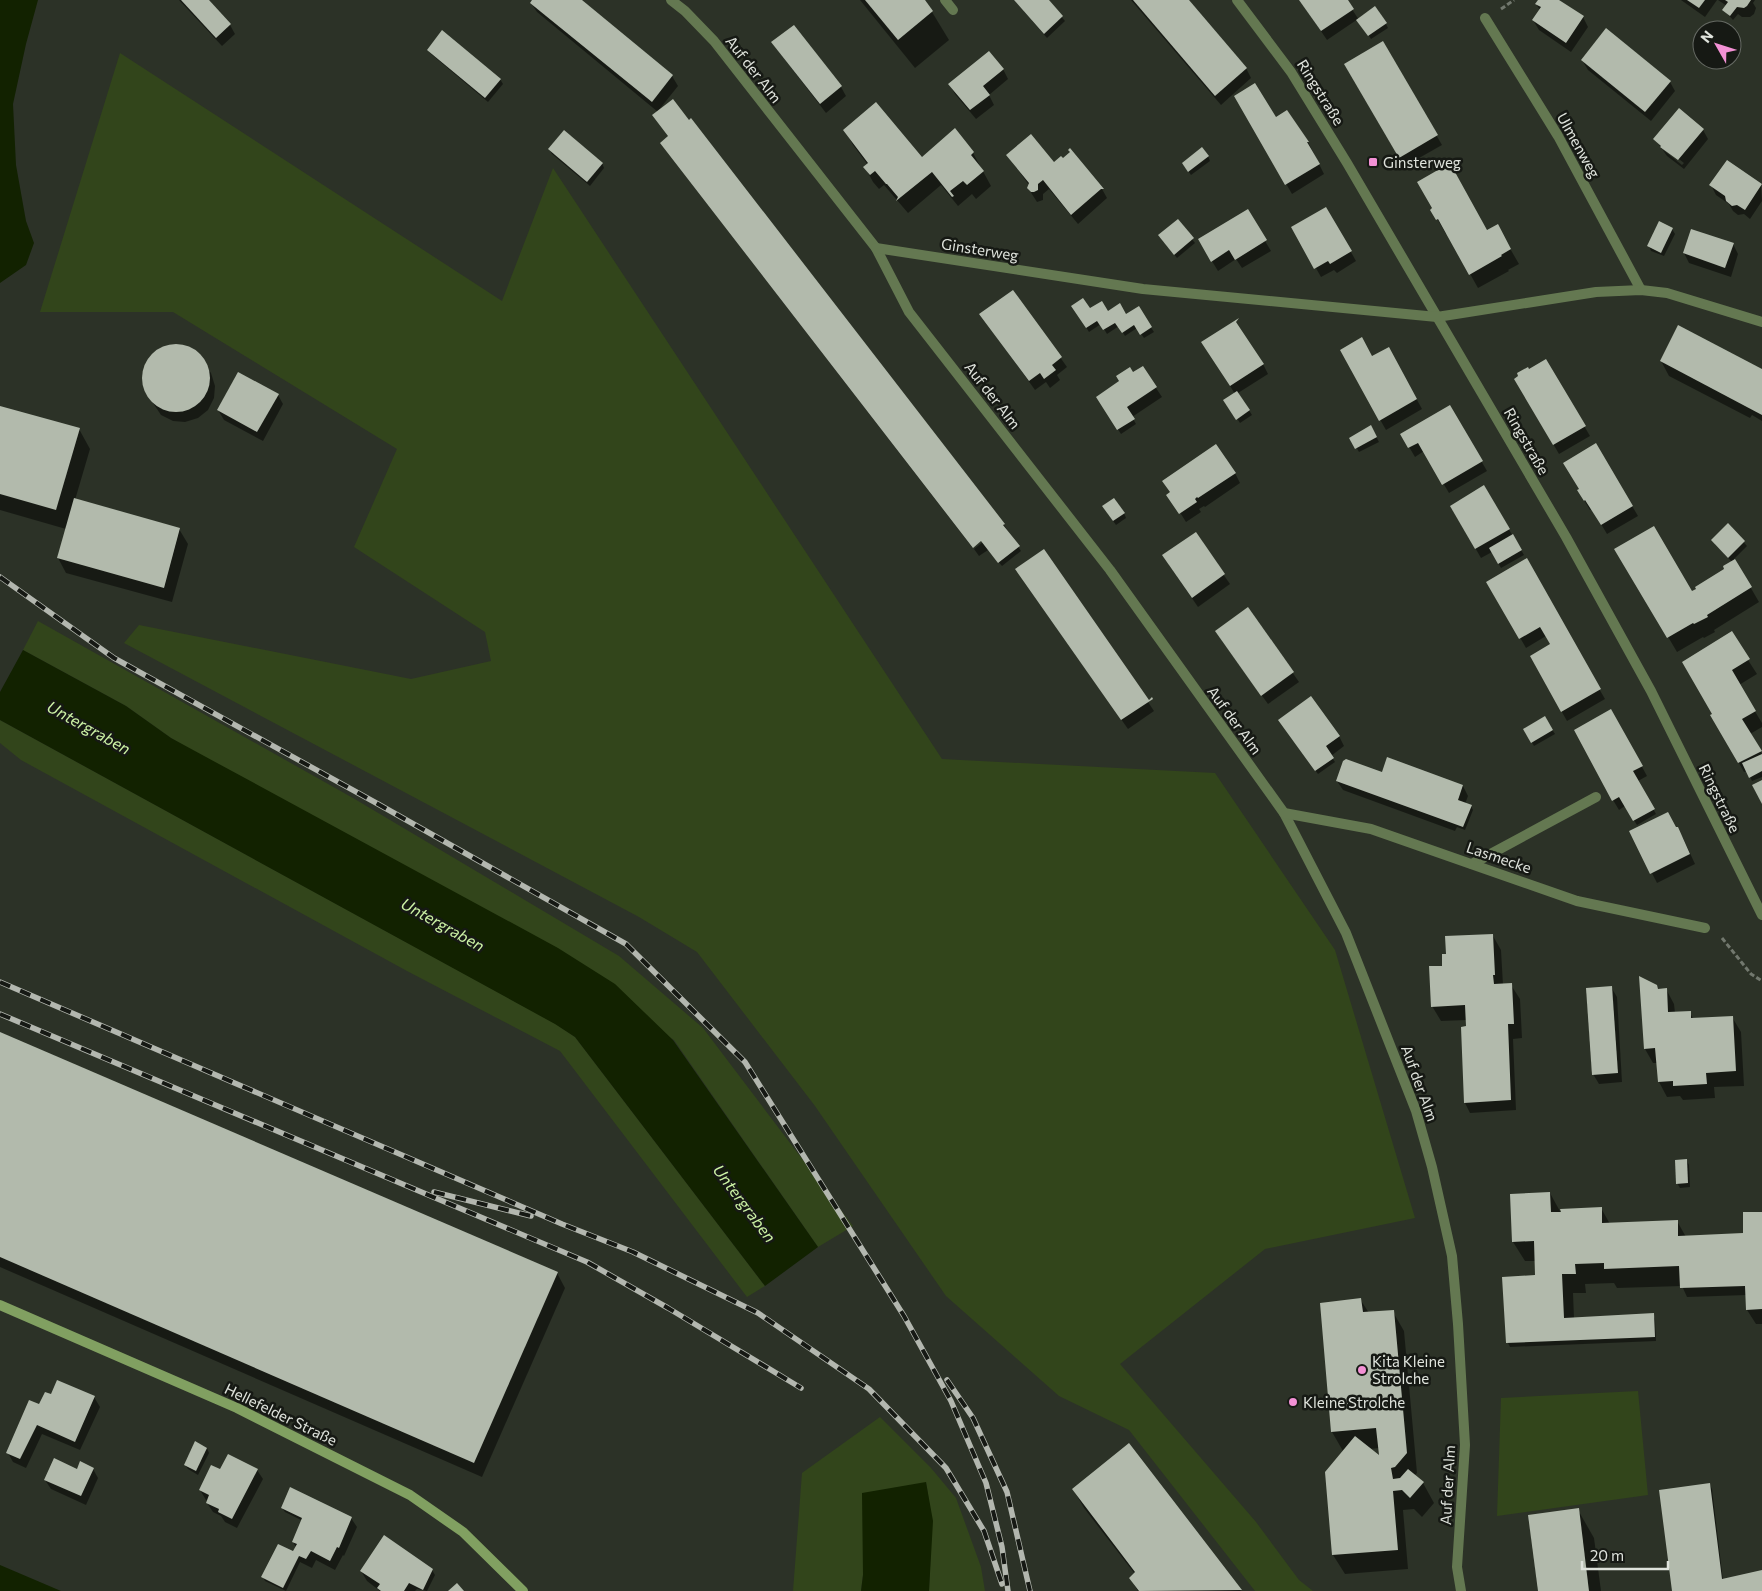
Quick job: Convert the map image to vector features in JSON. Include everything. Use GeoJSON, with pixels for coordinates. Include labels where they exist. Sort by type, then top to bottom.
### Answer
{"type":"FeatureCollection","features":[{"type":"Feature","properties":{"kind":"street","name":"Auf der Alm"},"geometry":{"type":"LineString","coordinates":[[671,0],[685,11],[714,41],[876,248],[910,312],[1110,570],[1284,813],[1346,933],[1416,1111],[1432,1167],[1450,1247],[1458,1324],[1465,1445],[1457,1567],[1461,1591]]}},
{"type":"Feature","properties":{"kind":"street"},"geometry":{"type":"LineString","coordinates":[[945,0],[953,10]]}},
{"type":"Feature","properties":{"kind":"street","name":"Ringstraße"},"geometry":{"type":"LineString","coordinates":[[1237,0],[1292,72],[1566,537],[1651,691],[1762,915]]}},
{"type":"Feature","properties":{"kind":"street","name":"Ulmenweg"},"geometry":{"type":"LineString","coordinates":[[1485,18],[1558,136],[1641,290]]}},
{"type":"Feature","properties":{"kind":"street","name":"Ginsterweg"},"geometry":{"type":"LineString","coordinates":[[876,248],[1143,289],[1437,317],[1596,292],[1641,290],[1667,293],[1762,322]]}},
{"type":"Feature","properties":{"kind":"street"},"geometry":{"type":"LineString","coordinates":[[1472,864],[1596,797]]}},
{"type":"Feature","properties":{"kind":"street","name":"Lasmecke"},"geometry":{"type":"LineString","coordinates":[[1284,813],[1371,829],[1577,901],[1705,928]]}},
{"type":"Feature","properties":{"kind":"street","name":"Hellefelder Straße"},"geometry":{"type":"LineString","coordinates":[[0,1305],[237,1408],[410,1495],[463,1532],[523,1591]]}},
{"type":"Feature","properties":{"kind":"path"},"geometry":{"type":"LineString","coordinates":[[1705,928],[1719,934],[1751,974],[1762,981]]}},
{"type":"Feature","properties":{"kind":"shaded area"},"geometry":{"type":"Polygon","coordinates":[[[120,53],[502,301],[553,168],[942,759],[1215,773],[1335,950],[1415,1218],[1265,1249],[1120,1364],[1256,1522],[1299,1580],[1313,1591],[1255,1591],[1129,1430],[1059,1396],[946,1296],[815,1106],[697,952],[639,917],[124,643],[139,625],[411,679],[491,661],[485,632],[354,547],[397,449],[173,312],[40,312],[120,53]]]}},
{"type":"Feature","properties":{"kind":"shaded area"},"geometry":{"type":"Polygon","coordinates":[[[38,621],[353,798],[619,956],[703,1028],[853,1226],[818,1247],[674,1040],[171,738],[126,706],[23,650],[38,621]]]}},
{"type":"Feature","properties":{"kind":"shaded area"},"geometry":{"type":"Polygon","coordinates":[[[0,720],[556,1024],[575,1037],[765,1286],[747,1297],[560,1051],[407,971],[21,760],[0,743],[0,720]]]}},
{"type":"Feature","properties":{"kind":"shaded area"},"geometry":{"type":"Polygon","coordinates":[[[1638,1391],[1648,1495],[1497,1516],[1501,1398],[1638,1391]]]}},
{"type":"Feature","properties":{"kind":"shaded area"},"geometry":{"type":"Polygon","coordinates":[[[880,1417],[931,1468],[956,1498],[981,1567],[985,1591],[929,1591],[932,1521],[926,1482],[863,1575],[861,1591],[793,1591],[802,1473],[880,1417]]]}},
{"type":"Feature","properties":{"kind":"water"},"geometry":{"type":"Polygon","coordinates":[[[0,0],[38,0],[13,104],[16,165],[26,221],[34,243],[26,265],[0,283],[0,0]]]}},
{"type":"Feature","properties":{"kind":"water","name":"Untergraben"},"geometry":{"type":"Polygon","coordinates":[[[23,650],[126,706],[171,738],[558,948],[615,984],[673,1040],[818,1247],[765,1286],[575,1037],[555,1024],[0,720],[0,692],[23,650]]]}},
{"type":"Feature","properties":{"kind":"water"},"geometry":{"type":"Polygon","coordinates":[[[926,1482],[933,1521],[929,1591],[861,1591],[863,1575],[862,1493],[926,1482]]]}},
{"type":"Feature","properties":{"kind":"water"},"geometry":{"type":"Polygon","coordinates":[[[0,1565],[61,1591],[0,1591],[0,1565]]]}},
{"type":"Feature","properties":{"kind":"building"},"geometry":{"type":"Polygon","coordinates":[[[181,0],[209,0],[231,24],[216,38],[181,0]]]}},
{"type":"Feature","properties":{"kind":"building"},"geometry":{"type":"Polygon","coordinates":[[[532,0],[582,0],[673,75],[652,102],[530,3],[532,0]]]}},
{"type":"Feature","properties":{"kind":"building"},"geometry":{"type":"Polygon","coordinates":[[[865,0],[925,0],[933,11],[898,40],[865,0]]]}},
{"type":"Feature","properties":{"kind":"building"},"geometry":{"type":"Polygon","coordinates":[[[1014,0],[1049,0],[1063,16],[1044,34],[1014,0]]]}},
{"type":"Feature","properties":{"kind":"building"},"geometry":{"type":"Polygon","coordinates":[[[1133,0],[1189,0],[1247,68],[1215,96],[1133,0]]]}},
{"type":"Feature","properties":{"kind":"building"},"geometry":{"type":"Polygon","coordinates":[[[1299,0],[1348,0],[1354,9],[1321,31],[1299,0]]]}},
{"type":"Feature","properties":{"kind":"building"},"geometry":{"type":"Polygon","coordinates":[[[1538,0],[1559,0],[1584,16],[1566,43],[1532,20],[1541,7],[1535,4],[1538,0]]]}},
{"type":"Feature","properties":{"kind":"building"},"geometry":{"type":"Polygon","coordinates":[[[1687,0],[1705,0],[1699,8],[1687,0]]]}},
{"type":"Feature","properties":{"kind":"building"},"geometry":{"type":"Polygon","coordinates":[[[1725,0],[1751,0],[1744,8],[1737,7],[1730,16],[1722,10],[1728,2],[1725,0]]]}},
{"type":"Feature","properties":{"kind":"building"},"geometry":{"type":"Polygon","coordinates":[[[1375,6],[1387,23],[1368,36],[1356,20],[1375,6]]]}},
{"type":"Feature","properties":{"kind":"building"},"geometry":{"type":"Polygon","coordinates":[[[794,25],[842,86],[820,104],[771,42],[794,25]]]}},
{"type":"Feature","properties":{"kind":"building"},"geometry":{"type":"Polygon","coordinates":[[[1606,28],[1671,81],[1645,112],[1581,60],[1606,28]]]}},
{"type":"Feature","properties":{"kind":"building"},"geometry":{"type":"Polygon","coordinates":[[[442,30],[501,79],[485,98],[427,50],[442,30]]]}},
{"type":"Feature","properties":{"kind":"building"},"geometry":{"type":"Polygon","coordinates":[[[1383,41],[1438,135],[1399,158],[1344,64],[1383,41]]]}},
{"type":"Feature","properties":{"kind":"building"},"geometry":{"type":"Polygon","coordinates":[[[989,51],[1004,69],[983,86],[990,95],[970,110],[948,84],[989,51]]]}},
{"type":"Feature","properties":{"kind":"building"},"geometry":{"type":"Polygon","coordinates":[[[1255,83],[1276,117],[1287,110],[1309,142],[1307,142],[1320,164],[1285,185],[1234,96],[1255,83]]]}},
{"type":"Feature","properties":{"kind":"building"},"geometry":{"type":"Polygon","coordinates":[[[673,99],[689,120],[691,118],[1005,524],[1003,525],[1020,546],[998,563],[981,541],[973,548],[660,143],[668,136],[652,115],[673,99]]]}},
{"type":"Feature","properties":{"kind":"building"},"geometry":{"type":"Polygon","coordinates":[[[876,102],[922,157],[955,128],[974,152],[971,155],[984,171],[967,185],[963,181],[950,191],[954,196],[952,197],[932,172],[896,201],[898,197],[875,171],[870,175],[863,167],[868,163],[843,130],[876,102]]]}},
{"type":"Feature","properties":{"kind":"building"},"geometry":{"type":"Polygon","coordinates":[[[1679,108],[1704,129],[1678,160],[1660,147],[1653,139],[1679,108]]]}},
{"type":"Feature","properties":{"kind":"building"},"geometry":{"type":"Polygon","coordinates":[[[564,130],[603,163],[587,182],[548,149],[564,130]]]}},
{"type":"Feature","properties":{"kind":"building"},"geometry":{"type":"Polygon","coordinates":[[[1031,134],[1054,162],[1070,152],[1068,150],[1070,148],[1104,189],[1101,189],[1071,215],[1043,180],[1038,184],[1038,190],[1031,192],[1027,188],[1029,183],[1006,155],[1031,134]]]}},
{"type":"Feature","properties":{"kind":"building"},"geometry":{"type":"Polygon","coordinates":[[[1202,147],[1209,156],[1188,172],[1182,163],[1202,147]]]}},
{"type":"Feature","properties":{"kind":"building"},"geometry":{"type":"Polygon","coordinates":[[[1727,160],[1762,184],[1745,210],[1737,205],[1732,206],[1726,201],[1725,196],[1709,185],[1727,160]]]}},
{"type":"Feature","properties":{"kind":"building"},"geometry":{"type":"Polygon","coordinates":[[[1450,163],[1487,230],[1498,224],[1511,249],[1469,275],[1438,219],[1436,220],[1430,210],[1432,208],[1417,182],[1450,163]]]}},
{"type":"Feature","properties":{"kind":"building"},"geometry":{"type":"Polygon","coordinates":[[[1326,207],[1352,251],[1330,264],[1328,261],[1314,269],[1291,227],[1326,207]]]}},
{"type":"Feature","properties":{"kind":"building"},"geometry":{"type":"Polygon","coordinates":[[[1248,209],[1267,240],[1235,260],[1229,250],[1211,262],[1198,239],[1248,209]]]}},
{"type":"Feature","properties":{"kind":"building"},"geometry":{"type":"Polygon","coordinates":[[[1178,219],[1194,238],[1174,255],[1158,235],[1178,219]]]}},
{"type":"Feature","properties":{"kind":"building"},"geometry":{"type":"Polygon","coordinates":[[[1659,221],[1673,228],[1661,253],[1647,246],[1659,221]]]}},
{"type":"Feature","properties":{"kind":"building"},"geometry":{"type":"Polygon","coordinates":[[[1691,229],[1734,243],[1725,268],[1683,253],[1691,229]]]}},
{"type":"Feature","properties":{"kind":"building"},"geometry":{"type":"Polygon","coordinates":[[[1013,290],[1062,357],[1052,365],[1056,370],[1044,379],[1040,373],[1029,381],[979,314],[1013,290]]]}},
{"type":"Feature","properties":{"kind":"building"},"geometry":{"type":"Polygon","coordinates":[[[1083,298],[1090,308],[1102,301],[1108,311],[1120,303],[1126,314],[1139,306],[1152,327],[1140,335],[1134,325],[1122,333],[1115,323],[1103,330],[1097,321],[1086,328],[1071,306],[1083,298]]]}},
{"type":"Feature","properties":{"kind":"building"},"geometry":{"type":"Polygon","coordinates":[[[1239,318],[1236,322],[1264,364],[1230,386],[1201,342],[1239,318]]]}},
{"type":"Feature","properties":{"kind":"building"},"geometry":{"type":"Polygon","coordinates":[[[1678,325],[1762,369],[1762,415],[1660,361],[1678,325]]]}},
{"type":"Feature","properties":{"kind":"building"},"geometry":{"type":"Polygon","coordinates":[[[1362,337],[1372,356],[1389,347],[1417,399],[1379,421],[1340,350],[1362,337]]]}},
{"type":"Feature","properties":{"kind":"building"},"geometry":{"type":"Polygon","coordinates":[[[176,344],[189,346],[200,354],[208,365],[210,378],[208,391],[200,402],[189,410],[176,412],[163,410],[152,402],[144,391],[142,378],[144,365],[152,354],[163,346],[176,344]]]}},
{"type":"Feature","properties":{"kind":"building"},"geometry":{"type":"Polygon","coordinates":[[[1546,359],[1586,426],[1553,445],[1514,379],[1518,376],[1517,373],[1528,367],[1529,369],[1546,359]]]}},
{"type":"Feature","properties":{"kind":"building"},"geometry":{"type":"Polygon","coordinates":[[[1143,366],[1157,387],[1127,407],[1135,419],[1117,430],[1096,397],[1119,381],[1116,376],[1130,367],[1133,372],[1143,366]]]}},
{"type":"Feature","properties":{"kind":"building"},"geometry":{"type":"Polygon","coordinates":[[[238,372],[279,394],[257,432],[217,410],[238,372]]]}},
{"type":"Feature","properties":{"kind":"building"},"geometry":{"type":"Polygon","coordinates":[[[1237,391],[1250,410],[1236,420],[1223,400],[1237,391]]]}},
{"type":"Feature","properties":{"kind":"building"},"geometry":{"type":"Polygon","coordinates":[[[1450,405],[1483,461],[1442,485],[1418,443],[1408,448],[1400,434],[1450,405]]]}},
{"type":"Feature","properties":{"kind":"building"},"geometry":{"type":"Polygon","coordinates":[[[0,406],[80,428],[56,510],[0,494],[0,406]]]}},
{"type":"Feature","properties":{"kind":"building"},"geometry":{"type":"Polygon","coordinates":[[[1371,425],[1377,437],[1355,449],[1349,438],[1371,425]]]}},
{"type":"Feature","properties":{"kind":"building"},"geometry":{"type":"Polygon","coordinates":[[[1596,443],[1633,506],[1601,525],[1577,490],[1579,489],[1563,463],[1596,443]]]}},
{"type":"Feature","properties":{"kind":"building"},"geometry":{"type":"Polygon","coordinates":[[[1216,444],[1236,473],[1197,497],[1195,499],[1197,502],[1179,514],[1166,495],[1170,492],[1162,481],[1216,444]]]}},
{"type":"Feature","properties":{"kind":"building"},"geometry":{"type":"Polygon","coordinates":[[[1484,485],[1510,529],[1475,549],[1450,506],[1484,485]]]}},
{"type":"Feature","properties":{"kind":"building"},"geometry":{"type":"Polygon","coordinates":[[[74,498],[180,528],[164,588],[57,558],[74,498]]]}},
{"type":"Feature","properties":{"kind":"building"},"geometry":{"type":"Polygon","coordinates":[[[1114,498],[1125,513],[1113,521],[1102,506],[1114,498]]]}},
{"type":"Feature","properties":{"kind":"building"},"geometry":{"type":"Polygon","coordinates":[[[1728,523],[1745,541],[1728,558],[1711,540],[1728,523]]]}},
{"type":"Feature","properties":{"kind":"building"},"geometry":{"type":"Polygon","coordinates":[[[1654,526],[1692,591],[1696,589],[1695,587],[1724,569],[1723,566],[1735,559],[1752,587],[1707,615],[1708,617],[1667,638],[1614,549],[1654,526]]]}},
{"type":"Feature","properties":{"kind":"building"},"geometry":{"type":"Polygon","coordinates":[[[1196,532],[1225,574],[1192,598],[1162,555],[1196,532]]]}},
{"type":"Feature","properties":{"kind":"building"},"geometry":{"type":"Polygon","coordinates":[[[1513,534],[1522,550],[1498,564],[1489,548],[1513,534]]]}},
{"type":"Feature","properties":{"kind":"building"},"geometry":{"type":"Polygon","coordinates":[[[1044,549],[1149,700],[1152,697],[1153,699],[1121,720],[1015,569],[1044,549]]]}},
{"type":"Feature","properties":{"kind":"building"},"geometry":{"type":"Polygon","coordinates":[[[1527,558],[1601,689],[1561,712],[1530,656],[1550,644],[1540,627],[1519,639],[1486,582],[1527,558]]]}},
{"type":"Feature","properties":{"kind":"building"},"geometry":{"type":"Polygon","coordinates":[[[1248,607],[1294,672],[1261,696],[1215,631],[1248,607]]]}},
{"type":"Feature","properties":{"kind":"building"},"geometry":{"type":"Polygon","coordinates":[[[1732,631],[1750,659],[1732,670],[1756,711],[1742,719],[1762,751],[1738,763],[1682,662],[1732,631]]]}},
{"type":"Feature","properties":{"kind":"building"},"geometry":{"type":"Polygon","coordinates":[[[1311,696],[1340,736],[1326,746],[1334,758],[1315,771],[1278,720],[1311,696]]]}},
{"type":"Feature","properties":{"kind":"building"},"geometry":{"type":"Polygon","coordinates":[[[1611,709],[1643,766],[1633,771],[1655,809],[1633,821],[1619,797],[1612,801],[1574,730],[1611,709]]]}},
{"type":"Feature","properties":{"kind":"building"},"geometry":{"type":"Polygon","coordinates":[[[1545,716],[1553,730],[1531,743],[1523,729],[1545,716]]]}},
{"type":"Feature","properties":{"kind":"building"},"geometry":{"type":"Polygon","coordinates":[[[1762,754],[1762,771],[1749,778],[1742,763],[1762,754]]]}},
{"type":"Feature","properties":{"kind":"building"},"geometry":{"type":"Polygon","coordinates":[[[1387,757],[1463,785],[1458,800],[1472,805],[1463,827],[1336,781],[1343,761],[1346,759],[1382,772],[1387,757]]]}},
{"type":"Feature","properties":{"kind":"building"},"geometry":{"type":"Polygon","coordinates":[[[1762,780],[1762,804],[1752,785],[1762,780]]]}},
{"type":"Feature","properties":{"kind":"building"},"geometry":{"type":"Polygon","coordinates":[[[1668,812],[1676,827],[1678,827],[1690,854],[1650,874],[1629,831],[1668,812]]]}},
{"type":"Feature","properties":{"kind":"building"},"geometry":{"type":"Polygon","coordinates":[[[1493,934],[1494,984],[1512,983],[1514,1024],[1508,1024],[1511,1100],[1464,1103],[1461,1027],[1466,1026],[1465,1005],[1431,1007],[1429,966],[1442,966],[1442,954],[1446,954],[1445,936],[1493,934]]]}},
{"type":"Feature","properties":{"kind":"building"},"geometry":{"type":"Polygon","coordinates":[[[1639,976],[1657,985],[1658,989],[1667,988],[1668,1012],[1691,1011],[1691,1018],[1733,1016],[1736,1071],[1706,1073],[1707,1084],[1673,1086],[1673,1081],[1658,1082],[1655,1048],[1644,1049],[1639,976]]]}},
{"type":"Feature","properties":{"kind":"building"},"geometry":{"type":"Polygon","coordinates":[[[1612,986],[1618,1073],[1592,1075],[1586,988],[1612,986]]]}},
{"type":"Feature","properties":{"kind":"building"},"geometry":{"type":"Polygon","coordinates":[[[0,1032],[558,1272],[474,1463],[0,1257],[0,1032]]]}},
{"type":"Feature","properties":{"kind":"building"},"geometry":{"type":"Polygon","coordinates":[[[1687,1159],[1688,1183],[1676,1184],[1675,1160],[1687,1159]]]}},
{"type":"Feature","properties":{"kind":"building"},"geometry":{"type":"Polygon","coordinates":[[[1550,1192],[1551,1212],[1561,1212],[1560,1209],[1602,1207],[1602,1223],[1678,1220],[1678,1236],[1743,1233],[1743,1212],[1762,1212],[1762,1309],[1746,1310],[1745,1286],[1680,1288],[1679,1266],[1604,1269],[1604,1263],[1575,1264],[1576,1274],[1562,1274],[1564,1318],[1654,1313],[1655,1337],[1506,1343],[1502,1277],[1535,1275],[1534,1241],[1512,1242],[1510,1194],[1550,1192]]]}},
{"type":"Feature","properties":{"kind":"building","name":"Kita Kleine Strolche"},"geometry":{"type":"Polygon","coordinates":[[[1361,1298],[1363,1312],[1394,1310],[1407,1453],[1395,1467],[1391,1468],[1393,1479],[1400,1478],[1408,1469],[1424,1482],[1410,1498],[1402,1490],[1393,1491],[1398,1550],[1332,1555],[1325,1472],[1355,1436],[1379,1455],[1376,1428],[1331,1432],[1320,1303],[1361,1298]]]}},
{"type":"Feature","properties":{"kind":"building"},"geometry":{"type":"Polygon","coordinates":[[[57,1380],[95,1396],[75,1442],[37,1425],[20,1459],[6,1453],[29,1400],[39,1404],[45,1392],[51,1394],[57,1380]]]}},
{"type":"Feature","properties":{"kind":"building"},"geometry":{"type":"Polygon","coordinates":[[[195,1441],[207,1448],[196,1471],[184,1465],[195,1441]]]}},
{"type":"Feature","properties":{"kind":"building"},"geometry":{"type":"Polygon","coordinates":[[[1129,1443],[1242,1590],[1139,1591],[1129,1578],[1135,1572],[1072,1489],[1129,1443]]]}},
{"type":"Feature","properties":{"kind":"building"},"geometry":{"type":"Polygon","coordinates":[[[228,1454],[258,1469],[232,1519],[218,1512],[219,1509],[206,1503],[209,1495],[199,1490],[211,1465],[220,1469],[228,1454]]]}},
{"type":"Feature","properties":{"kind":"building"},"geometry":{"type":"Polygon","coordinates":[[[54,1458],[77,1469],[80,1461],[94,1468],[81,1496],[44,1480],[54,1458]]]}},
{"type":"Feature","properties":{"kind":"building"},"geometry":{"type":"Polygon","coordinates":[[[1710,1483],[1722,1579],[1762,1570],[1762,1591],[1672,1591],[1659,1490],[1710,1483]]]}},
{"type":"Feature","properties":{"kind":"building"},"geometry":{"type":"Polygon","coordinates":[[[290,1487],[352,1517],[339,1548],[337,1547],[330,1561],[311,1551],[306,1559],[299,1556],[283,1588],[261,1577],[278,1544],[293,1551],[297,1544],[292,1542],[302,1518],[281,1508],[290,1487]]]}},
{"type":"Feature","properties":{"kind":"building"},"geometry":{"type":"Polygon","coordinates":[[[1579,1508],[1589,1591],[1538,1591],[1528,1515],[1579,1508]]]}},
{"type":"Feature","properties":{"kind":"building"},"geometry":{"type":"Polygon","coordinates":[[[384,1535],[433,1569],[423,1590],[409,1583],[404,1591],[381,1591],[377,1588],[380,1584],[360,1571],[384,1535]]]}},
{"type":"Feature","properties":{"kind":"building"},"geometry":{"type":"Polygon","coordinates":[[[457,1583],[464,1591],[448,1591],[457,1583]]]}},
{"type":"Feature","properties":{"kind":"railway"},"geometry":{"type":"LineString","coordinates":[[0,577],[114,658],[626,944],[745,1062],[904,1316],[951,1401],[986,1483],[1002,1547],[1008,1591]]}},
{"type":"Feature","properties":{"kind":"railway"},"geometry":{"type":"LineString","coordinates":[[0,982],[562,1224],[633,1252],[758,1313],[869,1389],[946,1468],[984,1531],[1002,1584]]}},
{"type":"Feature","properties":{"kind":"railway"},"geometry":{"type":"LineString","coordinates":[[0,1014],[587,1262],[801,1388]]}},
{"type":"Feature","properties":{"kind":"railway"},"geometry":{"type":"LineString","coordinates":[[434,1192],[531,1216]]}},
{"type":"Feature","properties":{"kind":"railway"},"geometry":{"type":"LineString","coordinates":[[947,1380],[973,1418],[1007,1492],[1030,1591]]}},
{"type":"Feature","properties":{"kind":"place","name":"Ginsterweg"},"geometry":{"type":"Point","coordinates":[1373,162]}},
{"type":"Feature","properties":{"kind":"place","name":"Kita Kleine Strolche"},"geometry":{"type":"Point","coordinates":[1362,1370]}},
{"type":"Feature","properties":{"kind":"place","name":"Kleine Strolche"},"geometry":{"type":"Point","coordinates":[1293,1402]}}]}
